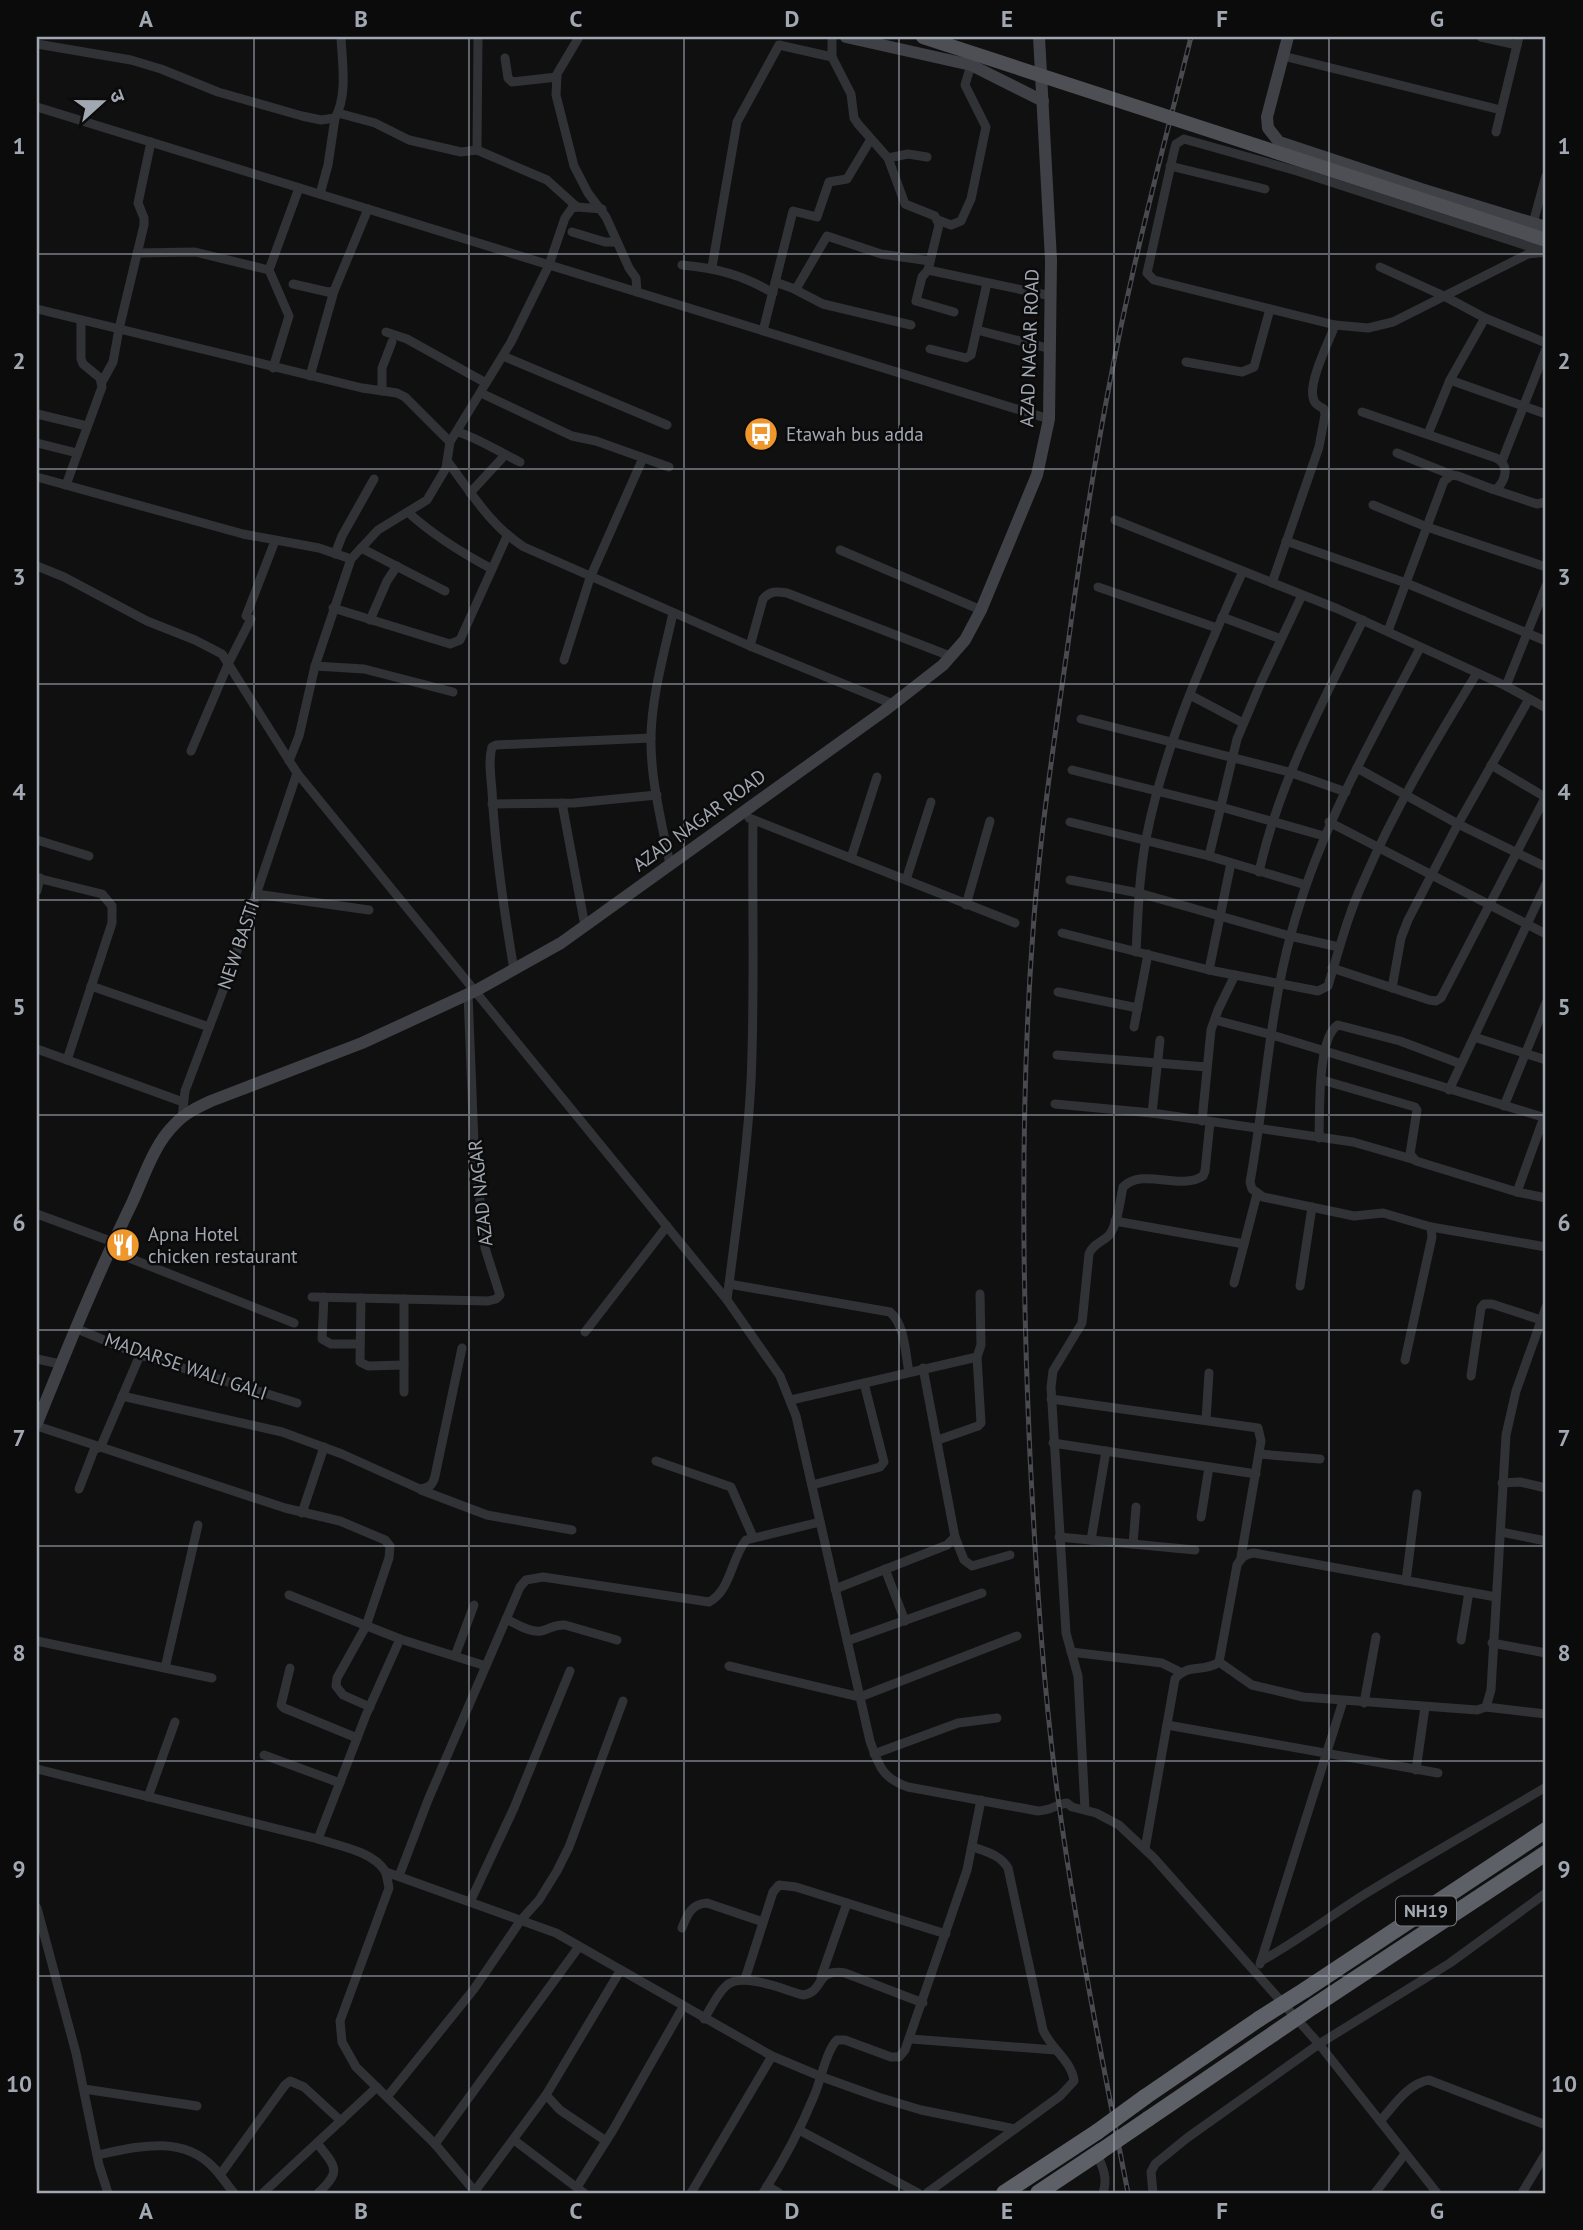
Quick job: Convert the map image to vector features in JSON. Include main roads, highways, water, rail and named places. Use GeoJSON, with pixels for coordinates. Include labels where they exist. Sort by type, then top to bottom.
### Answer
{"type":"FeatureCollection","features":[{"type":"Feature","properties":{"kind":"highway","name":"NH19"},"geometry":{"type":"LineString","coordinates":[[1004,2193],[1259,2019],[1546,1830]]}},
{"type":"Feature","properties":{"kind":"highway","name":"NH19"},"geometry":{"type":"LineString","coordinates":[[1038,2193],[1546,1853]]}},
{"type":"Feature","properties":{"kind":"main road"},"geometry":{"type":"LineString","coordinates":[[923,37],[1544,247]]}},
{"type":"Feature","properties":{"kind":"railway"},"geometry":{"type":"LineString","coordinates":[[1128,2193],[1074,1902],[1053,1762],[1044,1675],[1027,1390],[1024,1127],[1029,996],[1040,857],[1053,747],[1089,503],[1121,325],[1191,37]]}},
{"type":"Feature","properties":{"kind":"place","name":"Etawah bus adda"},"geometry":{"type":"Point","coordinates":[761,434]}},
{"type":"Feature","properties":{"kind":"place","name":"Apna Hotel chicken restaurant"},"geometry":{"type":"Point","coordinates":[123,1245]}}]}
